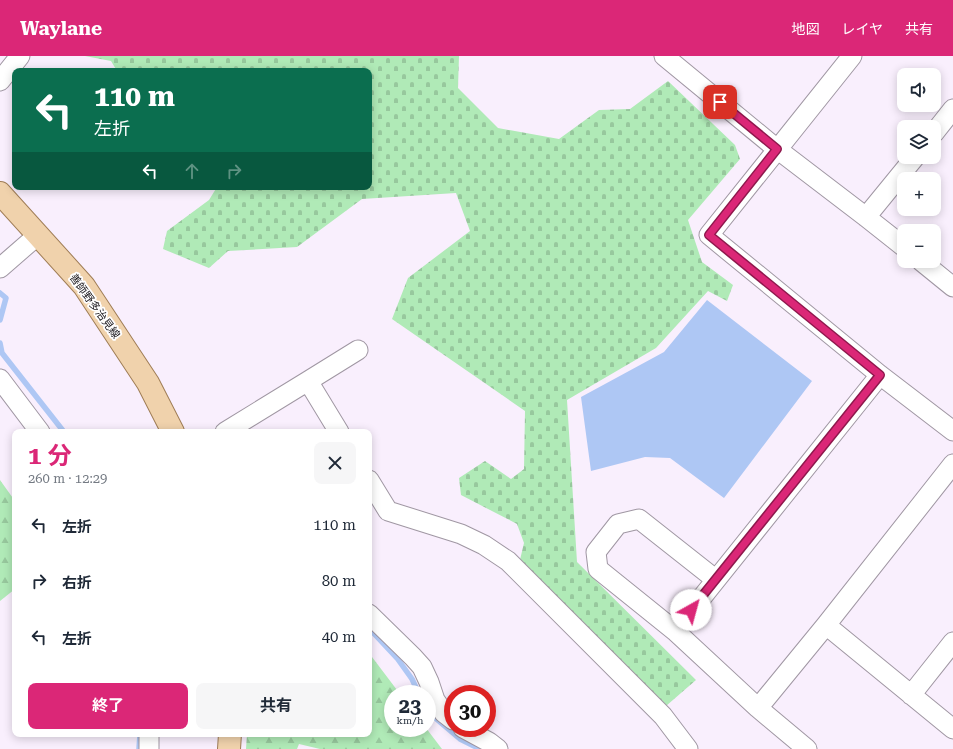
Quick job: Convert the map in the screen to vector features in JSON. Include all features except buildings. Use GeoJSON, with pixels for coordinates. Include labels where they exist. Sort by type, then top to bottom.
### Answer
{"type":"FeatureCollection","features":[{"type":"Feature","properties":{"kind":"main road","name":"善師野多治見線"},"geometry":{"type":"LineString","coordinates":[[0,192],[84,286],[148,383],[171,429]]}},
{"type":"Feature","properties":{"kind":"main road"},"geometry":{"type":"LineString","coordinates":[[229,749],[230,737]]}},
{"type":"Feature","properties":{"kind":"street"},"geometry":{"type":"LineString","coordinates":[[0,81],[20,56]]}},
{"type":"Feature","properties":{"kind":"street"},"geometry":{"type":"LineString","coordinates":[[664,56],[777,149],[897,241]]}},
{"type":"Feature","properties":{"kind":"street"},"geometry":{"type":"LineString","coordinates":[[845,59],[777,149],[709,235],[880,375],[953,431]]}},
{"type":"Feature","properties":{"kind":"street"},"geometry":{"type":"LineString","coordinates":[[941,124],[953,109]]}},
{"type":"Feature","properties":{"kind":"street"},"geometry":{"type":"LineString","coordinates":[[866,217],[909,164]]}},
{"type":"Feature","properties":{"kind":"street"},"geometry":{"type":"LineString","coordinates":[[0,267],[38,235]]}},
{"type":"Feature","properties":{"kind":"street"},"geometry":{"type":"LineString","coordinates":[[930,268],[953,287]]}},
{"type":"Feature","properties":{"kind":"street"},"geometry":{"type":"LineString","coordinates":[[230,429],[358,350]]}},
{"type":"Feature","properties":{"kind":"street"},"geometry":{"type":"LineString","coordinates":[[675,631],[715,579],[880,375]]}},
{"type":"Feature","properties":{"kind":"street"},"geometry":{"type":"LineString","coordinates":[[0,379],[38,429]]}},
{"type":"Feature","properties":{"kind":"street"},"geometry":{"type":"LineString","coordinates":[[308,381],[337,429]]}},
{"type":"Feature","properties":{"kind":"street"},"geometry":{"type":"LineString","coordinates":[[758,708],[826,625],[953,464]]}},
{"type":"Feature","properties":{"kind":"street"},"geometry":{"type":"LineString","coordinates":[[372,485],[388,511],[461,534],[484,545],[508,561],[663,716],[688,749]]}},
{"type":"Feature","properties":{"kind":"street"},"geometry":{"type":"LineString","coordinates":[[715,579],[639,519],[618,524],[596,552],[598,568],[675,631],[758,708],[807,749]]}},
{"type":"Feature","properties":{"kind":"street"},"geometry":{"type":"LineString","coordinates":[[372,617],[422,667],[429,682],[434,700],[444,713]]}},
{"type":"Feature","properties":{"kind":"street"},"geometry":{"type":"LineString","coordinates":[[826,625],[953,729]]}},
{"type":"Feature","properties":{"kind":"street"},"geometry":{"type":"LineString","coordinates":[[911,695],[953,642]]}},
{"type":"Feature","properties":{"kind":"street"},"geometry":{"type":"LineString","coordinates":[[149,737],[149,749]]}},
{"type":"Feature","properties":{"kind":"street"},"geometry":{"type":"LineString","coordinates":[[480,737],[498,749]]}},
{"type":"Feature","properties":{"kind":"green space"},"geometry":{"type":"Polygon","coordinates":[[[85,56],[459,56],[458,88],[498,128],[559,139],[599,110],[630,109],[668,81],[735,145],[740,159],[688,220],[702,262],[733,285],[727,301],[708,291],[656,348],[567,400],[577,562],[696,680],[666,706],[519,564],[524,543],[517,524],[461,495],[459,478],[485,461],[511,479],[524,469],[525,411],[392,319],[408,278],[470,231],[456,193],[362,199],[297,247],[228,251],[209,268],[163,249],[167,231],[209,200],[215,190],[372,190],[372,68],[115,68],[111,61],[85,56]]]}},
{"type":"Feature","properties":{"kind":"green space"},"geometry":{"type":"Polygon","coordinates":[[[0,480],[12,497],[12,591],[0,601],[0,480]]]}},
{"type":"Feature","properties":{"kind":"green space"},"geometry":{"type":"Polygon","coordinates":[[[372,657],[393,685],[384,685],[384,737],[433,737],[442,749],[320,749],[299,744],[297,749],[246,749],[247,737],[372,737],[372,657]]]}},
{"type":"Feature","properties":{"kind":"water"},"geometry":{"type":"Polygon","coordinates":[[[707,300],[812,381],[724,498],[670,458],[645,457],[591,471],[581,397],[664,352],[707,300]]]}},
{"type":"Feature","properties":{"kind":"waterway"},"geometry":{"type":"LineString","coordinates":[[0,293],[6,298],[0,320]]}},
{"type":"Feature","properties":{"kind":"waterway"},"geometry":{"type":"LineString","coordinates":[[0,343],[2,353],[62,429]]}},
{"type":"Feature","properties":{"kind":"waterway"},"geometry":{"type":"LineString","coordinates":[[372,631],[397,658],[415,685]]}},
{"type":"Feature","properties":{"kind":"waterway"},"geometry":{"type":"LineString","coordinates":[[436,719],[460,739],[480,749]]}},
{"type":"Feature","properties":{"kind":"waterway"},"geometry":{"type":"LineString","coordinates":[[139,749],[140,737]]}},
{"type":"Feature","properties":{"kind":"route"},"geometry":{"type":"LineString","coordinates":[[691,610],[880,375],[709,235],[777,149],[720,102]]}}]}
